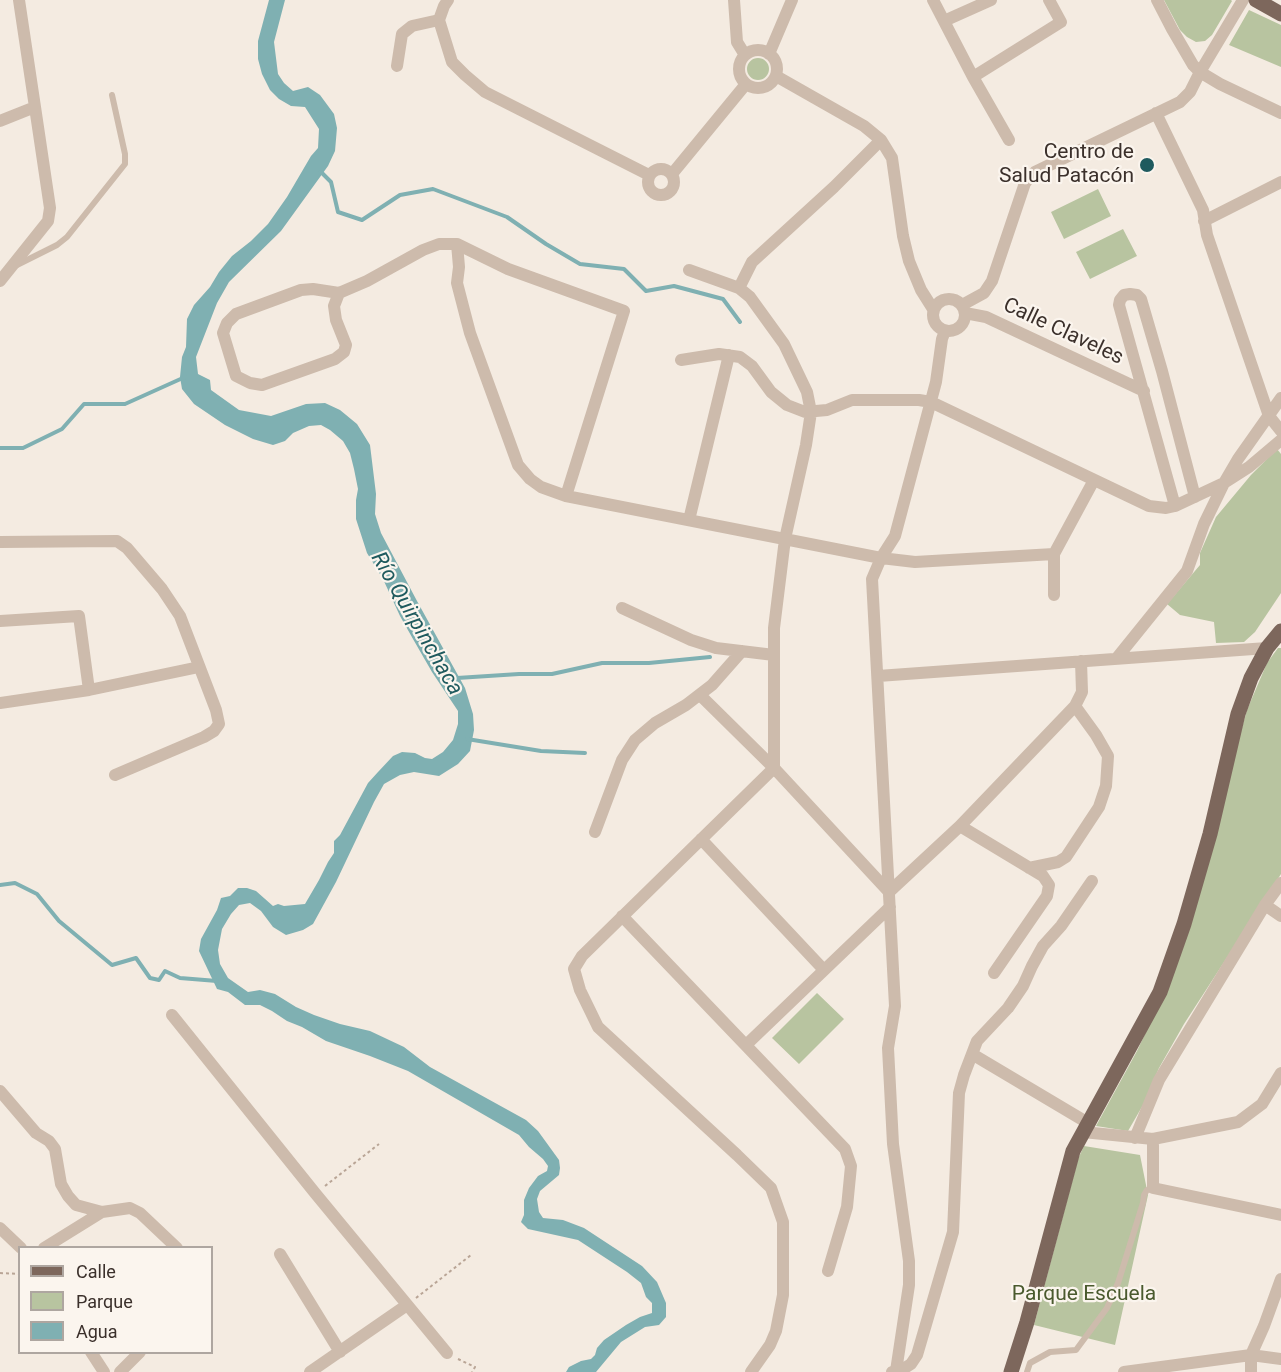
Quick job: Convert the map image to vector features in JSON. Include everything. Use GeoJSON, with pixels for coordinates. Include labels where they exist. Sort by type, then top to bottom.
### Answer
{"type":"FeatureCollection","features":[{"type":"Feature","properties":{"kind":"main road"},"geometry":{"type":"LineString","coordinates":[[1256,0],[1281,14]]}},
{"type":"Feature","properties":{"kind":"main road"},"geometry":{"type":"LineString","coordinates":[[1011,1372],[1027,1322],[1073,1151],[1160,992],[1184,924],[1210,834],[1238,714],[1251,678],[1276,639]]}},
{"type":"Feature","properties":{"kind":"street"},"geometry":{"type":"LineString","coordinates":[[0,281],[48,221],[50,208],[19,0]]}},
{"type":"Feature","properties":{"kind":"street"},"geometry":{"type":"LineString","coordinates":[[448,0],[439,20],[452,62],[465,75],[485,92],[649,176]]}},
{"type":"Feature","properties":{"kind":"street"},"geometry":{"type":"LineString","coordinates":[[734,0],[736,42],[745,56]]}},
{"type":"Feature","properties":{"kind":"street"},"geometry":{"type":"LineString","coordinates":[[769,54],[792,0]]}},
{"type":"Feature","properties":{"kind":"street"},"geometry":{"type":"LineString","coordinates":[[933,0],[973,78],[1009,140]]}},
{"type":"Feature","properties":{"kind":"street"},"geometry":{"type":"LineString","coordinates":[[944,21],[991,0]]}},
{"type":"Feature","properties":{"kind":"street"},"geometry":{"type":"LineString","coordinates":[[973,78],[1061,22],[1049,0]]}},
{"type":"Feature","properties":{"kind":"street"},"geometry":{"type":"LineString","coordinates":[[1157,0],[1193,65],[1200,72],[1220,84],[1281,112]]}},
{"type":"Feature","properties":{"kind":"street"},"geometry":{"type":"LineString","coordinates":[[963,309],[984,293],[992,281],[1025,183],[1035,172],[1180,102],[1190,92],[1243,0]]}},
{"type":"Feature","properties":{"kind":"street"},"geometry":{"type":"LineString","coordinates":[[398,66],[402,34],[412,26],[439,20]]}},
{"type":"Feature","properties":{"kind":"street"},"geometry":{"type":"LineString","coordinates":[[757,50],[769,54],[777,64],[773,82],[757,89],[746,84],[739,73],[741,61],[750,52],[757,50]]}},
{"type":"Feature","properties":{"kind":"street"},"geometry":{"type":"LineString","coordinates":[[776,76],[864,126],[881,140],[892,158],[903,236],[909,261],[921,290],[933,309],[933,320],[945,331],[960,327],[963,323],[963,309],[954,300],[944,300],[933,309]]}},
{"type":"Feature","properties":{"kind":"street"},"geometry":{"type":"LineString","coordinates":[[672,174],[746,84]]}},
{"type":"Feature","properties":{"kind":"street"},"geometry":{"type":"LineString","coordinates":[[0,121],[35,107]]}},
{"type":"Feature","properties":{"kind":"street"},"geometry":{"type":"LineString","coordinates":[[1156,113],[1203,210],[1207,235],[1269,416],[1281,431]]}},
{"type":"Feature","properties":{"kind":"street"},"geometry":{"type":"LineString","coordinates":[[739,288],[752,262],[834,187],[881,140]]}},
{"type":"Feature","properties":{"kind":"street"},"geometry":{"type":"LineString","coordinates":[[664,169],[672,174],[674,187],[668,194],[659,195],[651,191],[648,183],[649,176],[655,170],[664,169]]}},
{"type":"Feature","properties":{"kind":"street"},"geometry":{"type":"LineString","coordinates":[[1204,221],[1281,182]]}},
{"type":"Feature","properties":{"kind":"street"},"geometry":{"type":"LineString","coordinates":[[339,293],[334,306],[336,320],[346,345],[344,352],[335,359],[262,385],[249,384],[236,376],[223,333],[227,323],[236,314],[301,290],[313,289],[339,293],[439,244],[457,244],[508,269],[624,311],[566,496]]}},
{"type":"Feature","properties":{"kind":"street"},"geometry":{"type":"LineString","coordinates":[[457,244],[459,267],[457,283],[470,333],[518,465],[530,479],[541,487],[566,496],[881,558],[915,562],[1054,554]]}},
{"type":"Feature","properties":{"kind":"street"},"geometry":{"type":"LineString","coordinates":[[689,270],[739,288],[750,297],[784,344],[807,392],[811,412],[785,539],[774,628],[774,768],[582,956],[574,969],[580,990],[598,1028],[771,1188],[783,1222],[783,1295],[776,1331],[770,1345],[751,1372]]}},
{"type":"Feature","properties":{"kind":"street"},"geometry":{"type":"LineString","coordinates":[[1174,506],[1119,305],[1124,296],[1137,295],[1141,299],[1195,497]]}},
{"type":"Feature","properties":{"kind":"street","name":"Calle Claveles"},"geometry":{"type":"LineString","coordinates":[[963,309],[986,317],[1144,392]]}},
{"type":"Feature","properties":{"kind":"street"},"geometry":{"type":"LineString","coordinates":[[945,331],[936,382],[895,536],[881,558],[872,579],[895,1006],[888,1048],[893,1144],[909,1261],[909,1285],[903,1334],[894,1371],[911,1364],[917,1355],[953,1232],[959,1093],[977,1041],[1008,1008],[1023,986],[1043,946],[1061,926],[1092,881]]}},
{"type":"Feature","properties":{"kind":"street"},"geometry":{"type":"LineString","coordinates":[[681,360],[719,354],[740,357],[752,366],[771,392],[787,405],[805,412],[827,410],[852,400],[931,402],[1149,506],[1166,508],[1174,506],[1224,483],[1281,440]]}},
{"type":"Feature","properties":{"kind":"street"},"geometry":{"type":"LineString","coordinates":[[689,520],[729,355]]}},
{"type":"Feature","properties":{"kind":"street"},"geometry":{"type":"LineString","coordinates":[[1116,659],[1187,571],[1204,524],[1224,483],[1281,398]]}},
{"type":"Feature","properties":{"kind":"street"},"geometry":{"type":"LineString","coordinates":[[1054,595],[1054,554],[1094,480]]}},
{"type":"Feature","properties":{"kind":"street"},"geometry":{"type":"LineString","coordinates":[[0,542],[117,541],[127,548],[162,589],[180,616],[216,710],[219,724],[214,731],[204,737],[116,775]]}},
{"type":"Feature","properties":{"kind":"street"},"geometry":{"type":"LineString","coordinates":[[622,608],[691,640],[716,648],[774,655]]}},
{"type":"Feature","properties":{"kind":"street"},"geometry":{"type":"LineString","coordinates":[[0,621],[79,616],[89,690]]}},
{"type":"Feature","properties":{"kind":"street"},"geometry":{"type":"LineString","coordinates":[[878,676],[1116,659],[1276,639]]}},
{"type":"Feature","properties":{"kind":"street"},"geometry":{"type":"LineString","coordinates":[[594,832],[622,760],[635,740],[655,723],[700,695],[742,651]]}},
{"type":"Feature","properties":{"kind":"street"},"geometry":{"type":"LineString","coordinates":[[889,892],[960,826],[1075,706],[1082,692],[1081,662]]}},
{"type":"Feature","properties":{"kind":"street"},"geometry":{"type":"LineString","coordinates":[[0,702],[89,690],[199,667]]}},
{"type":"Feature","properties":{"kind":"street"},"geometry":{"type":"LineString","coordinates":[[700,695],[774,768],[889,892]]}},
{"type":"Feature","properties":{"kind":"street"},"geometry":{"type":"LineString","coordinates":[[1029,868],[1058,862],[1066,857],[1099,807],[1106,786],[1108,756],[1075,706]]}},
{"type":"Feature","properties":{"kind":"street"},"geometry":{"type":"LineString","coordinates":[[960,826],[1043,876],[1048,885],[1047,896],[993,973]]}},
{"type":"Feature","properties":{"kind":"street"},"geometry":{"type":"LineString","coordinates":[[701,839],[824,970]]}},
{"type":"Feature","properties":{"kind":"street"},"geometry":{"type":"LineString","coordinates":[[1135,1137],[1158,1080],[1265,905],[1281,883]]}},
{"type":"Feature","properties":{"kind":"street"},"geometry":{"type":"LineString","coordinates":[[1265,905],[1281,916]]}},
{"type":"Feature","properties":{"kind":"street"},"geometry":{"type":"LineString","coordinates":[[746,1045],[890,907]]}},
{"type":"Feature","properties":{"kind":"street"},"geometry":{"type":"LineString","coordinates":[[622,916],[845,1149],[851,1166],[847,1207],[828,1271]]}},
{"type":"Feature","properties":{"kind":"street"},"geometry":{"type":"LineString","coordinates":[[172,1015],[447,1353]]}},
{"type":"Feature","properties":{"kind":"street"},"geometry":{"type":"LineString","coordinates":[[972,1054],[1086,1127],[1153,1139],[1238,1122],[1262,1104],[1281,1073]]}},
{"type":"Feature","properties":{"kind":"street"},"geometry":{"type":"LineString","coordinates":[[0,1091],[36,1133],[49,1141],[55,1149],[61,1184],[76,1205],[102,1212],[130,1208],[140,1213],[175,1246]]}},
{"type":"Feature","properties":{"kind":"street"},"geometry":{"type":"LineString","coordinates":[[1153,1139],[1153,1188],[1281,1215]]}},
{"type":"Feature","properties":{"kind":"street"},"geometry":{"type":"LineString","coordinates":[[47,1246],[102,1212]]}},
{"type":"Feature","properties":{"kind":"street"},"geometry":{"type":"LineString","coordinates":[[0,1228],[19,1246]]}},
{"type":"Feature","properties":{"kind":"street"},"geometry":{"type":"LineString","coordinates":[[280,1254],[340,1352]]}},
{"type":"Feature","properties":{"kind":"street"},"geometry":{"type":"LineString","coordinates":[[1251,1372],[1251,1355],[1281,1279]]}},
{"type":"Feature","properties":{"kind":"street"},"geometry":{"type":"LineString","coordinates":[[310,1372],[407,1305]]}},
{"type":"Feature","properties":{"kind":"street"},"geometry":{"type":"LineString","coordinates":[[92,1354],[104,1372]]}},
{"type":"Feature","properties":{"kind":"street"},"geometry":{"type":"LineString","coordinates":[[120,1372],[139,1354]]}},
{"type":"Feature","properties":{"kind":"street"},"geometry":{"type":"LineString","coordinates":[[1124,1372],[1251,1355],[1281,1359]]}},
{"type":"Feature","properties":{"kind":"lane"},"geometry":{"type":"LineString","coordinates":[[11,268],[57,245],[67,237],[125,164],[125,154],[112,95]]}},
{"type":"Feature","properties":{"kind":"lane"},"geometry":{"type":"LineString","coordinates":[[1027,1372],[1030,1363],[1050,1352],[1076,1350],[1107,1308],[1118,1283],[1144,1195],[1147,1190],[1153,1188]]}},
{"type":"Feature","properties":{"kind":"path"},"geometry":{"type":"LineString","coordinates":[[315,1193],[379,1144]]}},
{"type":"Feature","properties":{"kind":"path"},"geometry":{"type":"LineString","coordinates":[[407,1305],[471,1255]]}},
{"type":"Feature","properties":{"kind":"path"},"geometry":{"type":"LineString","coordinates":[[0,1273],[18,1274]]}},
{"type":"Feature","properties":{"kind":"path"},"geometry":{"type":"LineString","coordinates":[[447,1353],[475,1367],[472,1372]]}},
{"type":"Feature","properties":{"kind":"green space"},"geometry":{"type":"Polygon","coordinates":[[[1164,0],[1232,1],[1212,35],[1205,41],[1196,42],[1180,30],[1164,0]]]}},
{"type":"Feature","properties":{"kind":"green space"},"geometry":{"type":"Polygon","coordinates":[[[1249,10],[1281,25],[1281,67],[1229,45],[1249,10]]]}},
{"type":"Feature","properties":{"kind":"green space"},"geometry":{"type":"Polygon","coordinates":[[[758,58],[766,61],[769,69],[766,77],[758,80],[750,77],[747,69],[750,61],[758,58]]]}},
{"type":"Feature","properties":{"kind":"green space"},"geometry":{"type":"Polygon","coordinates":[[[1098,189],[1111,216],[1064,239],[1051,212],[1098,189]]]}},
{"type":"Feature","properties":{"kind":"green space"},"geometry":{"type":"Polygon","coordinates":[[[1123,229],[1137,256],[1090,279],[1076,252],[1123,229]]]}},
{"type":"Feature","properties":{"kind":"green space"},"geometry":{"type":"Polygon","coordinates":[[[1277,449],[1281,454],[1281,593],[1255,632],[1244,642],[1216,643],[1214,622],[1180,615],[1167,604],[1200,565],[1200,553],[1216,517],[1251,475],[1277,449]]]}},
{"type":"Feature","properties":{"kind":"green space"},"geometry":{"type":"Polygon","coordinates":[[[1278,648],[1281,648],[1281,874],[1184,1024],[1128,1131],[1096,1126],[1137,1051],[1170,981],[1247,710],[1267,663],[1278,648]]]}},
{"type":"Feature","properties":{"kind":"green space"},"geometry":{"type":"Polygon","coordinates":[[[817,993],[844,1019],[799,1064],[772,1038],[817,993]]]}},
{"type":"Feature","properties":{"kind":"green space","name":"Parque Escuela"},"geometry":{"type":"Polygon","coordinates":[[[1084,1146],[1140,1155],[1148,1195],[1115,1345],[1034,1325],[1078,1159],[1084,1146]]]}},
{"type":"Feature","properties":{"kind":"water","name":"Río Quirpinchaca"},"geometry":{"type":"Polygon","coordinates":[[[269,0],[285,0],[274,42],[278,74],[293,91],[308,87],[320,95],[334,114],[337,128],[335,151],[328,166],[281,231],[229,282],[217,303],[196,357],[198,374],[210,380],[211,390],[239,410],[271,416],[306,404],[325,403],[340,410],[357,424],[370,445],[376,494],[375,514],[381,533],[465,688],[473,714],[474,730],[470,751],[458,764],[439,776],[414,772],[400,775],[384,784],[313,924],[286,935],[273,927],[261,911],[250,903],[239,905],[222,929],[218,950],[220,964],[228,978],[248,992],[260,990],[275,994],[314,1015],[370,1031],[404,1047],[430,1067],[526,1120],[538,1131],[559,1160],[560,1168],[559,1175],[540,1191],[537,1199],[539,1212],[543,1218],[563,1220],[584,1228],[642,1266],[657,1282],[666,1303],[666,1317],[659,1325],[645,1327],[621,1342],[596,1372],[566,1372],[569,1367],[591,1359],[604,1340],[640,1317],[652,1313],[652,1303],[646,1297],[641,1283],[578,1240],[528,1229],[521,1222],[524,1215],[524,1200],[529,1188],[538,1176],[547,1171],[548,1166],[543,1159],[519,1135],[408,1071],[326,1041],[260,1005],[245,1005],[228,992],[217,989],[199,951],[201,939],[221,898],[230,896],[238,888],[256,891],[273,906],[305,904],[334,853],[334,841],[340,835],[368,783],[393,756],[402,752],[415,753],[432,759],[443,752],[453,740],[458,724],[458,711],[432,672],[367,553],[356,519],[358,489],[354,469],[350,453],[343,441],[321,425],[309,426],[293,433],[285,441],[273,445],[253,439],[225,425],[194,404],[182,389],[180,377],[182,357],[186,347],[187,319],[194,305],[232,256],[268,224],[318,148],[319,129],[305,107],[291,106],[279,99],[270,90],[262,74],[258,59],[258,41],[269,0]]]}},
{"type":"Feature","properties":{"kind":"waterway"},"geometry":{"type":"LineString","coordinates":[[321,172],[331,182],[338,212],[362,220],[400,195],[433,189],[507,217],[580,264],[624,269],[646,291],[674,286],[723,299],[740,322]]}},
{"type":"Feature","properties":{"kind":"waterway"},"geometry":{"type":"LineString","coordinates":[[0,448],[23,448],[62,429],[84,404],[125,404],[185,377]]}},
{"type":"Feature","properties":{"kind":"waterway","name":"Río Quirpinchaca"},"geometry":{"type":"LineString","coordinates":[[457,678],[552,674],[602,663],[649,663],[710,657]]}},
{"type":"Feature","properties":{"kind":"waterway"},"geometry":{"type":"LineString","coordinates":[[467,739],[541,751],[585,753]]}},
{"type":"Feature","properties":{"kind":"waterway"},"geometry":{"type":"LineString","coordinates":[[0,885],[15,883],[37,894],[59,921],[112,965],[136,958],[150,978],[159,980],[165,971],[180,978],[217,981]]}},
{"type":"Feature","properties":{"kind":"place","name":"Centro de Salud Patacón"},"geometry":{"type":"Point","coordinates":[1147,165]}}]}
